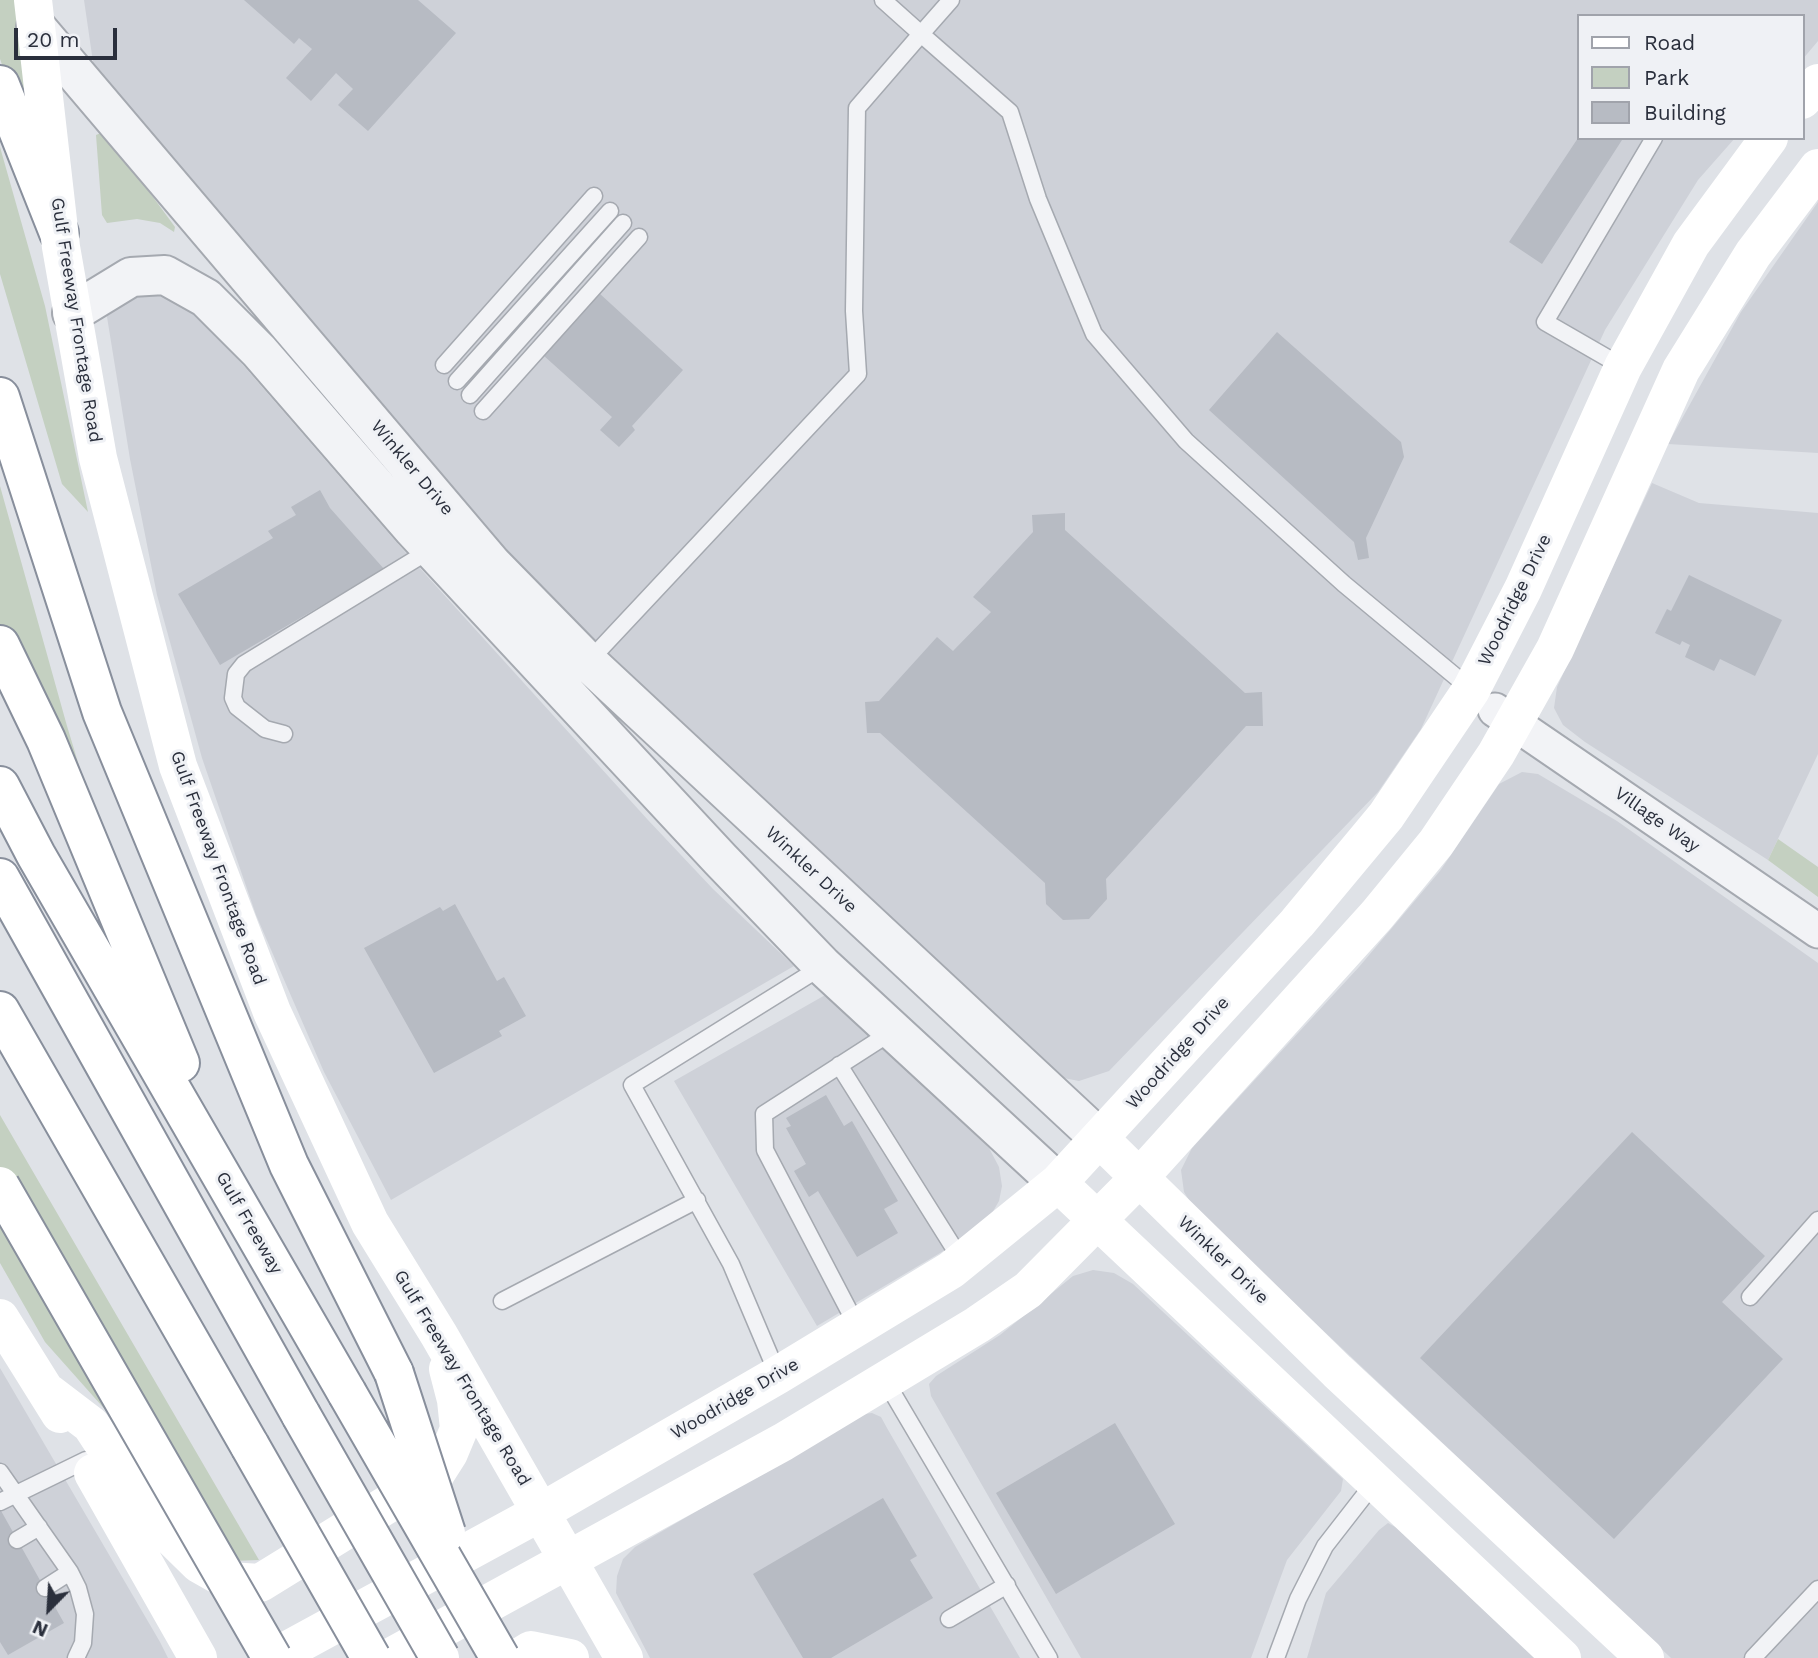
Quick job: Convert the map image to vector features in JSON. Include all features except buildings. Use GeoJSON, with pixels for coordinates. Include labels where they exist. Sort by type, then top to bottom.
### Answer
{"type":"FeatureCollection","features":[{"type":"Feature","properties":{"kind":"main road","name":"Gulf Freeway Frontage Road"},"geometry":{"type":"LineString","coordinates":[[35,13],[59,233],[98,457],[178,766],[272,1012],[370,1223],[439,1335],[624,1658]]}},
{"type":"Feature","properties":{"kind":"main road"},"geometry":{"type":"LineString","coordinates":[[1804,98],[1818,83]]}},
{"type":"Feature","properties":{"kind":"main road"},"geometry":{"type":"LineString","coordinates":[[0,85],[59,233]]}},
{"type":"Feature","properties":{"kind":"main road","name":"Woodridge Drive"},"geometry":{"type":"LineString","coordinates":[[389,1658],[783,1442],[1028,1290],[1139,1178],[1377,915],[1436,843],[1494,707],[1523,589],[1623,367],[1691,244],[1758,142]]}},
{"type":"Feature","properties":{"kind":"main road","name":"Woodridge Drive"},"geometry":{"type":"LineString","coordinates":[[273,1658],[541,1511],[778,1374],[962,1261],[1058,1183],[1297,923],[1377,826],[1555,649],[1681,370],[1753,254],[1818,168]]}},
{"type":"Feature","properties":{"kind":"main road"},"geometry":{"type":"LineString","coordinates":[[0,397],[107,725],[289,1165],[394,1373],[469,1605]]}},
{"type":"Feature","properties":{"kind":"main road"},"geometry":{"type":"LineString","coordinates":[[0,645],[46,740],[238,1204]]}},
{"type":"Feature","properties":{"kind":"main road","name":"Gulf Freeway"},"geometry":{"type":"LineString","coordinates":[[0,786],[43,867],[500,1658]]}},
{"type":"Feature","properties":{"kind":"main road"},"geometry":{"type":"LineString","coordinates":[[0,878],[440,1658]]}},
{"type":"Feature","properties":{"kind":"main road"},"geometry":{"type":"LineString","coordinates":[[0,1011],[370,1658]]}},
{"type":"Feature","properties":{"kind":"main road","name":"Winkler Drive"},"geometry":{"type":"LineString","coordinates":[[1100,1139],[1411,1441],[1645,1658]]}},
{"type":"Feature","properties":{"kind":"main road","name":"Winkler Drive"},"geometry":{"type":"LineString","coordinates":[[1058,1183],[1555,1651]]}},
{"type":"Feature","properties":{"kind":"main road"},"geometry":{"type":"LineString","coordinates":[[0,1186],[273,1658]]}},
{"type":"Feature","properties":{"kind":"main road"},"geometry":{"type":"LineString","coordinates":[[0,1318],[26,1364],[49,1393],[198,1658]]}},
{"type":"Feature","properties":{"kind":"main road"},"geometry":{"type":"LineString","coordinates":[[49,1393],[91,1426],[152,1518],[199,1564],[229,1581],[260,1583],[435,1475],[459,1430],[456,1401],[439,1335]]}},
{"type":"Feature","properties":{"kind":"main road"},"geometry":{"type":"LineString","coordinates":[[1374,1483],[1411,1441]]}},
{"type":"Feature","properties":{"kind":"main road"},"geometry":{"type":"LineString","coordinates":[[1477,1580],[1517,1539]]}},
{"type":"Feature","properties":{"kind":"main road"},"geometry":{"type":"LineString","coordinates":[[518,1658],[531,1650],[570,1658]]}},
{"type":"Feature","properties":{"kind":"main road"},"geometry":{"type":"LineString","coordinates":[[1555,1651],[1584,1658]]}},
{"type":"Feature","properties":{"kind":"street","name":"Winkler Drive"},"geometry":{"type":"LineString","coordinates":[[35,13],[492,564],[575,676],[823,966],[1058,1183]]}},
{"type":"Feature","properties":{"kind":"street","name":"Winkler Drive"},"geometry":{"type":"LineString","coordinates":[[72,313],[131,277],[165,275],[206,298],[259,351],[432,550],[1100,1139]]}},
{"type":"Feature","properties":{"kind":"street","name":"Village Way"},"geometry":{"type":"LineString","coordinates":[[1494,707],[1818,931]]}},
{"type":"Feature","properties":{"kind":"lane"},"geometry":{"type":"LineString","coordinates":[[883,0],[1010,112],[1038,199],[1094,334],[1186,441],[1353,592],[1494,707]]}},
{"type":"Feature","properties":{"kind":"lane"},"geometry":{"type":"LineString","coordinates":[[575,676],[858,374],[854,311],[857,108],[951,0]]}},
{"type":"Feature","properties":{"kind":"lane"},"geometry":{"type":"LineString","coordinates":[[1623,367],[1545,322],[1653,140]]}},
{"type":"Feature","properties":{"kind":"lane"},"geometry":{"type":"LineString","coordinates":[[444,365],[594,196]]}},
{"type":"Feature","properties":{"kind":"lane"},"geometry":{"type":"LineString","coordinates":[[457,381],[610,211]]}},
{"type":"Feature","properties":{"kind":"lane"},"geometry":{"type":"LineString","coordinates":[[470,396],[624,223]]}},
{"type":"Feature","properties":{"kind":"lane"},"geometry":{"type":"LineString","coordinates":[[484,411],[639,237]]}},
{"type":"Feature","properties":{"kind":"lane"},"geometry":{"type":"LineString","coordinates":[[284,734],[265,729],[237,706],[233,698],[236,674],[244,664],[432,550]]}},
{"type":"Feature","properties":{"kind":"lane"},"geometry":{"type":"LineString","coordinates":[[778,1374],[731,1264],[632,1085],[823,966]]}},
{"type":"Feature","properties":{"kind":"lane"},"geometry":{"type":"LineString","coordinates":[[857,1326],[765,1150],[764,1114],[893,1031]]}},
{"type":"Feature","properties":{"kind":"lane"},"geometry":{"type":"LineString","coordinates":[[839,1065],[962,1261]]}},
{"type":"Feature","properties":{"kind":"lane"},"geometry":{"type":"LineString","coordinates":[[502,1301],[697,1200]]}},
{"type":"Feature","properties":{"kind":"lane"},"geometry":{"type":"LineString","coordinates":[[1750,1297],[1818,1220]]}},
{"type":"Feature","properties":{"kind":"lane"},"geometry":{"type":"LineString","coordinates":[[885,1380],[1049,1658]]}},
{"type":"Feature","properties":{"kind":"lane"},"geometry":{"type":"LineString","coordinates":[[0,1502],[86,1460]]}},
{"type":"Feature","properties":{"kind":"lane"},"geometry":{"type":"LineString","coordinates":[[0,1472],[70,1572],[85,1614],[83,1643],[76,1658]]}},
{"type":"Feature","properties":{"kind":"lane"},"geometry":{"type":"LineString","coordinates":[[1276,1658],[1298,1599],[1325,1546],[1374,1483]]}},
{"type":"Feature","properties":{"kind":"lane"},"geometry":{"type":"LineString","coordinates":[[18,1540],[39,1527]]}},
{"type":"Feature","properties":{"kind":"lane"},"geometry":{"type":"LineString","coordinates":[[45,1588],[70,1572]]}},
{"type":"Feature","properties":{"kind":"lane"},"geometry":{"type":"LineString","coordinates":[[949,1619],[1007,1585]]}},
{"type":"Feature","properties":{"kind":"lane"},"geometry":{"type":"LineString","coordinates":[[1753,1658],[1818,1589]]}},
{"type":"Feature","properties":{"kind":"shaded area"},"geometry":{"type":"Polygon","coordinates":[[[84,0],[1818,0],[1818,41],[1804,58],[1804,14],[1576,14],[1576,140],[1733,140],[1698,180],[1605,330],[1421,729],[1378,792],[1109,1071],[1079,1081],[1059,1077],[558,613],[98,77],[93,62],[84,0]]]}},
{"type":"Feature","properties":{"kind":"shaded area"},"geometry":{"type":"Polygon","coordinates":[[[1818,202],[1818,453],[1668,444],[1741,312],[1818,202]]]}},
{"type":"Feature","properties":{"kind":"shaded area"},"geometry":{"type":"Polygon","coordinates":[[[130,257],[144,258],[159,268],[398,544],[648,820],[713,889],[794,966],[391,1200],[324,1072],[256,915],[202,758],[157,595],[130,459],[102,286],[107,269],[117,261],[130,257]]]}},
{"type":"Feature","properties":{"kind":"shaded area"},"geometry":{"type":"Polygon","coordinates":[[[1652,483],[1699,503],[1818,513],[1818,754],[1768,860],[1585,742],[1563,725],[1554,708],[1557,687],[1652,483]]]}},
{"type":"Feature","properties":{"kind":"shaded area"},"geometry":{"type":"Polygon","coordinates":[[[1522,772],[1538,774],[1617,821],[1818,963],[1818,1658],[1671,1658],[1195,1210],[1184,1192],[1181,1170],[1192,1148],[1359,967],[1440,871],[1499,784],[1522,772]]]}},
{"type":"Feature","properties":{"kind":"shaded area"},"geometry":{"type":"Polygon","coordinates":[[[827,994],[989,1148],[999,1167],[1002,1186],[999,1201],[988,1220],[972,1234],[817,1326],[674,1081],[827,994]]]}},
{"type":"Feature","properties":{"kind":"shaded area"},"geometry":{"type":"Polygon","coordinates":[[[1093,1270],[1114,1273],[1133,1284],[1343,1479],[1341,1491],[1287,1560],[1251,1658],[1081,1658],[931,1396],[929,1384],[936,1376],[1000,1335],[1073,1276],[1093,1270]]]}},
{"type":"Feature","properties":{"kind":"shaded area"},"geometry":{"type":"Polygon","coordinates":[[[0,1368],[160,1642],[168,1658],[0,1658],[0,1368]]]}},
{"type":"Feature","properties":{"kind":"shaded area"},"geometry":{"type":"Polygon","coordinates":[[[872,1413],[881,1417],[1020,1658],[650,1658],[616,1593],[617,1576],[623,1559],[635,1547],[864,1414],[872,1413]]]}},
{"type":"Feature","properties":{"kind":"shaded area"},"geometry":{"type":"Polygon","coordinates":[[[1388,1523],[1397,1528],[1534,1658],[1307,1658],[1326,1593],[1388,1523]]]}},
{"type":"Feature","properties":{"kind":"green space"},"geometry":{"type":"Polygon","coordinates":[[[0,0],[20,0],[28,64],[21,118],[0,59],[0,0]]]}},
{"type":"Feature","properties":{"kind":"green space"},"geometry":{"type":"Polygon","coordinates":[[[101,133],[109,137],[175,227],[174,232],[160,223],[137,219],[107,223],[102,215],[96,135],[101,133]]]}},
{"type":"Feature","properties":{"kind":"green space"},"geometry":{"type":"Polygon","coordinates":[[[0,147],[45,306],[88,512],[62,484],[0,274],[0,147]]]}},
{"type":"Feature","properties":{"kind":"green space"},"geometry":{"type":"Polygon","coordinates":[[[0,486],[67,726],[104,848],[0,680],[0,486]]]}},
{"type":"Feature","properties":{"kind":"green space"},"geometry":{"type":"Polygon","coordinates":[[[1778,839],[1818,867],[1818,897],[1768,860],[1778,839]]]}},
{"type":"Feature","properties":{"kind":"green space"},"geometry":{"type":"Polygon","coordinates":[[[0,1115],[259,1560],[231,1561],[156,1507],[109,1414],[45,1342],[0,1263],[0,1115]]]}}]}
